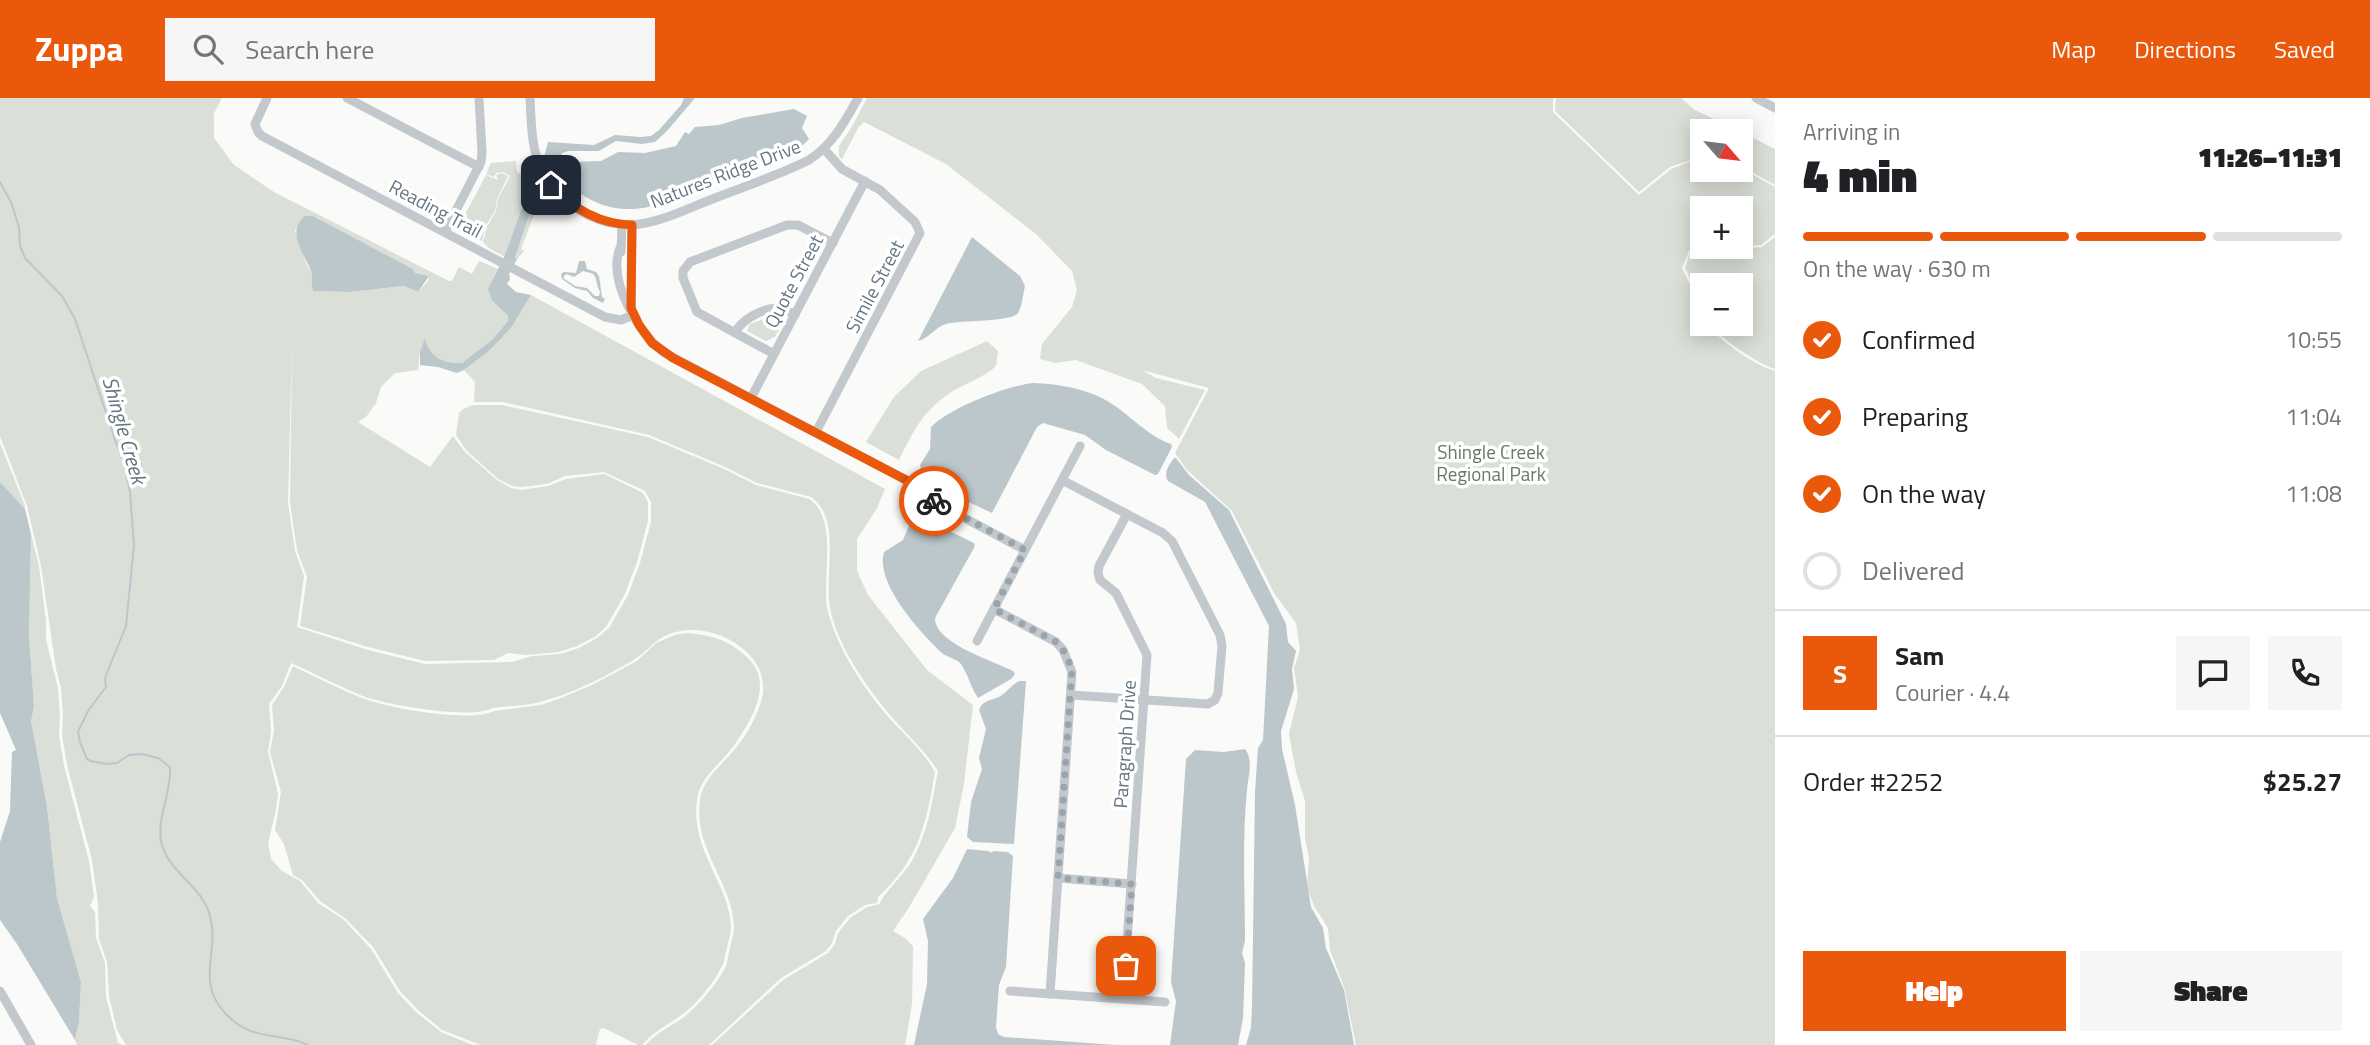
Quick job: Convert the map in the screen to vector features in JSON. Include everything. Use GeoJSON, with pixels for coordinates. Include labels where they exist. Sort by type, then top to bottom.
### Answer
{"type":"FeatureCollection","features":[{"type":"Feature","properties":{"kind":"street","name":"Reading Trail"},"geometry":{"type":"LineString","coordinates":[[267,98],[256,121],[256,130],[260,134],[605,317],[621,320],[632,312]]}},
{"type":"Feature","properties":{"kind":"street"},"geometry":{"type":"LineString","coordinates":[[445,232],[479,167],[482,152],[479,98]]}},
{"type":"Feature","properties":{"kind":"street","name":"Natures Ridge Drive"},"geometry":{"type":"LineString","coordinates":[[530,98],[533,138],[540,163],[551,185],[566,200],[598,219],[632,225],[664,218],[795,167],[824,149],[839,133],[858,98]]}},
{"type":"Feature","properties":{"kind":"street"},"geometry":{"type":"LineString","coordinates":[[1756,98],[1775,107]]}},
{"type":"Feature","properties":{"kind":"street"},"geometry":{"type":"LineString","coordinates":[[350,99],[479,167]]}},
{"type":"Feature","properties":{"kind":"street","name":"Simile Street"},"geometry":{"type":"LineString","coordinates":[[816,432],[919,236],[919,227],[915,222],[880,190],[836,163],[824,149]]}},
{"type":"Feature","properties":{"kind":"street","name":"Quote Street"},"geometry":{"type":"LineString","coordinates":[[751,398],[865,181]]}},
{"type":"Feature","properties":{"kind":"street"},"geometry":{"type":"LineString","coordinates":[[622,224],[617,255],[621,293],[646,335],[663,352],[908,481],[940,506],[1025,550]]}},
{"type":"Feature","properties":{"kind":"street"},"geometry":{"type":"LineString","coordinates":[[632,225],[632,312]]}},
{"type":"Feature","properties":{"kind":"street"},"geometry":{"type":"LineString","coordinates":[[774,354],[697,312],[683,278],[687,264],[787,225],[798,225],[832,243]]}},
{"type":"Feature","properties":{"kind":"street"},"geometry":{"type":"LineString","coordinates":[[735,333],[745,319],[775,308],[795,314]]}},
{"type":"Feature","properties":{"kind":"street"},"geometry":{"type":"LineString","coordinates":[[977,641],[1080,446]]}},
{"type":"Feature","properties":{"kind":"street"},"geometry":{"type":"LineString","coordinates":[[1062,480],[1163,533],[1172,541],[1222,640],[1219,693],[1212,702],[1205,704],[1071,695]]}},
{"type":"Feature","properties":{"kind":"street","name":"Paragraph Drive"},"geometry":{"type":"LineString","coordinates":[[1123,999],[1146,651],[1116,593],[1102,583],[1098,573],[1127,514]]}},
{"type":"Feature","properties":{"kind":"street"},"geometry":{"type":"LineString","coordinates":[[994,609],[1060,645],[1072,668],[1050,994]]}},
{"type":"Feature","properties":{"kind":"street"},"geometry":{"type":"LineString","coordinates":[[1058,878],[1132,884]]}},
{"type":"Feature","properties":{"kind":"street"},"geometry":{"type":"LineString","coordinates":[[0,990],[31,1045]]}},
{"type":"Feature","properties":{"kind":"street"},"geometry":{"type":"LineString","coordinates":[[1010,991],[1165,1002]]}},
{"type":"Feature","properties":{"kind":"green space"},"geometry":{"type":"Polygon","coordinates":[[[0,98],[222,98],[212,117],[214,115],[214,138],[234,165],[274,192],[449,281],[452,281],[459,267],[472,274],[479,261],[498,269],[491,285],[492,296],[509,318],[493,339],[462,363],[450,362],[434,355],[425,340],[420,352],[418,370],[395,373],[381,387],[376,403],[366,417],[358,422],[430,467],[453,436],[464,451],[497,480],[511,488],[521,490],[548,486],[566,479],[604,474],[643,493],[648,502],[648,521],[625,594],[606,627],[577,646],[559,652],[526,655],[508,653],[494,660],[425,661],[300,626],[307,577],[297,550],[290,503],[292,344],[288,503],[295,551],[304,576],[297,627],[368,650],[425,664],[512,662],[579,648],[609,628],[628,595],[651,522],[651,502],[645,491],[604,472],[565,476],[547,484],[512,486],[498,479],[466,450],[456,435],[459,413],[473,405],[502,405],[648,437],[756,485],[809,499],[818,508],[827,535],[828,612],[838,641],[871,695],[920,750],[935,772],[924,825],[912,855],[878,897],[877,903],[865,905],[848,916],[836,931],[826,951],[781,978],[709,1045],[646,1045],[695,1007],[717,981],[727,963],[734,930],[732,911],[702,834],[700,800],[709,778],[740,743],[759,707],[763,692],[762,677],[747,652],[734,642],[705,631],[676,632],[663,637],[621,667],[552,699],[467,712],[411,707],[365,697],[291,663],[282,686],[269,704],[271,731],[268,752],[278,793],[268,843],[271,859],[282,871],[300,881],[318,903],[344,920],[371,949],[398,993],[416,1012],[441,1032],[473,1045],[126,1045],[117,1030],[109,996],[107,962],[99,939],[98,903],[92,860],[67,765],[62,735],[61,688],[41,566],[27,506],[0,436],[0,98]],[[313,216],[300,220],[295,231],[311,272],[313,291],[350,292],[404,286],[418,292],[429,276],[415,273],[413,269],[313,216]]]}},
{"type":"Feature","properties":{"kind":"green space","name":"Shingle Creek Regional Park"},"geometry":{"type":"Polygon","coordinates":[[[867,98],[1553,98],[1553,112],[1639,195],[1671,169],[1690,162],[1690,182],[1754,182],[1754,175],[1775,187],[1775,234],[1761,245],[1753,245],[1753,196],[1690,196],[1690,251],[1682,268],[1690,284],[1690,336],[1718,336],[1738,352],[1775,371],[1775,1045],[1356,1045],[1344,987],[1330,950],[1328,928],[1314,906],[1307,887],[1309,858],[1305,839],[1305,801],[1289,734],[1298,697],[1294,668],[1300,650],[1296,623],[1274,593],[1232,511],[1187,470],[1175,453],[1209,388],[1142,370],[1156,378],[1205,390],[1179,439],[1167,428],[1165,406],[1142,384],[1076,360],[1055,363],[1040,359],[1042,344],[1072,307],[1077,290],[1072,271],[1036,234],[946,164],[864,122],[842,159],[839,156],[839,146],[867,98]]]}},
{"type":"Feature","properties":{"kind":"green space"},"geometry":{"type":"Polygon","coordinates":[[[1556,98],[1681,98],[1695,110],[1714,119],[1690,119],[1690,160],[1670,167],[1639,192],[1555,111],[1556,98]]]}},
{"type":"Feature","properties":{"kind":"green space"},"geometry":{"type":"Polygon","coordinates":[[[1754,138],[1775,149],[1775,185],[1754,173],[1754,138]]]}},
{"type":"Feature","properties":{"kind":"green space"},"geometry":{"type":"Polygon","coordinates":[[[516,161],[517,172],[533,182],[505,257],[483,242],[498,199],[510,176],[503,172],[496,173],[494,177],[486,174],[491,163],[516,161]]]}},
{"type":"Feature","properties":{"kind":"green space"},"geometry":{"type":"Polygon","coordinates":[[[502,173],[508,176],[497,199],[495,211],[486,225],[482,241],[462,231],[460,224],[486,175],[498,180],[496,175],[502,173]]]}},
{"type":"Feature","properties":{"kind":"green space"},"geometry":{"type":"Polygon","coordinates":[[[543,191],[543,200],[537,207],[521,249],[524,251],[517,259],[515,257],[528,212],[543,191]]]}},
{"type":"Feature","properties":{"kind":"green space"},"geometry":{"type":"Polygon","coordinates":[[[1775,237],[1775,369],[1759,362],[1722,336],[1753,336],[1753,273],[1690,273],[1690,278],[1685,268],[1690,253],[1690,259],[1753,259],[1753,248],[1762,247],[1775,237]]]}},
{"type":"Feature","properties":{"kind":"green space"},"geometry":{"type":"Polygon","coordinates":[[[531,295],[885,489],[876,510],[857,539],[857,571],[868,595],[927,670],[973,705],[964,784],[955,828],[893,931],[913,946],[912,1004],[905,1045],[712,1045],[783,980],[828,953],[835,944],[838,933],[850,918],[867,907],[880,904],[909,866],[922,839],[938,771],[871,691],[839,636],[830,608],[829,532],[820,506],[811,497],[757,483],[649,435],[503,402],[474,402],[475,382],[464,370],[489,351],[511,328],[531,295]]]}},
{"type":"Feature","properties":{"kind":"green space"},"geometry":{"type":"Polygon","coordinates":[[[777,314],[786,317],[775,337],[766,341],[747,331],[750,324],[777,314]]]}},
{"type":"Feature","properties":{"kind":"green space"},"geometry":{"type":"Polygon","coordinates":[[[987,341],[998,351],[996,366],[953,391],[934,406],[915,430],[899,460],[866,442],[894,397],[921,371],[987,341]]]}},
{"type":"Feature","properties":{"kind":"green space"},"geometry":{"type":"Polygon","coordinates":[[[0,443],[25,506],[25,509],[0,482],[0,443]]]}},
{"type":"Feature","properties":{"kind":"green space"},"geometry":{"type":"Polygon","coordinates":[[[31,534],[39,566],[46,640],[58,688],[59,735],[64,766],[89,861],[94,897],[90,906],[95,912],[96,938],[105,963],[106,997],[118,1043],[122,1045],[77,1045],[75,1040],[79,1022],[81,982],[57,898],[47,806],[31,721],[34,707],[29,635],[31,534]]]}},
{"type":"Feature","properties":{"kind":"green space"},"geometry":{"type":"Polygon","coordinates":[[[686,633],[712,637],[734,647],[748,658],[756,668],[759,678],[758,701],[748,724],[730,751],[707,776],[697,800],[699,835],[729,911],[730,935],[722,966],[692,1006],[642,1045],[604,1028],[600,1029],[596,1045],[481,1045],[442,1030],[400,991],[373,947],[346,919],[320,901],[302,880],[293,875],[284,844],[275,830],[281,792],[270,752],[274,731],[272,705],[293,666],[374,702],[428,713],[482,714],[541,705],[561,698],[637,661],[656,643],[686,633]]]}},
{"type":"Feature","properties":{"kind":"shaded area"},"geometry":{"type":"Polygon","coordinates":[[[684,98],[695,98],[655,142],[642,144],[616,141],[599,151],[562,153],[546,186],[534,200],[515,257],[517,259],[509,274],[507,284],[516,292],[531,295],[511,328],[489,351],[457,373],[420,365],[420,352],[425,338],[430,350],[438,358],[462,363],[493,339],[508,321],[508,316],[492,300],[488,289],[505,255],[530,186],[542,165],[548,142],[594,145],[615,135],[651,136],[681,105],[684,98]]]}},
{"type":"Feature","properties":{"kind":"shaded area"},"geometry":{"type":"Polygon","coordinates":[[[794,109],[807,116],[802,128],[809,139],[801,147],[648,207],[624,209],[601,204],[581,194],[563,177],[570,162],[601,161],[618,152],[645,153],[676,146],[685,132],[689,134],[695,127],[719,125],[794,109]]]}},
{"type":"Feature","properties":{"kind":"shaded area"},"geometry":{"type":"Polygon","coordinates":[[[305,216],[313,216],[413,269],[415,273],[429,276],[418,292],[404,286],[350,292],[313,291],[311,271],[296,235],[299,222],[305,216]]]}},
{"type":"Feature","properties":{"kind":"shaded area"},"geometry":{"type":"Polygon","coordinates":[[[972,237],[1020,276],[1025,286],[1018,313],[1006,318],[946,324],[918,341],[972,237]]]}},
{"type":"Feature","properties":{"kind":"shaded area"},"geometry":{"type":"Polygon","coordinates":[[[579,261],[585,261],[587,269],[596,272],[602,297],[605,299],[603,303],[587,291],[575,288],[562,279],[561,274],[564,272],[576,273],[579,261]],[[583,271],[574,277],[566,274],[563,278],[599,296],[595,277],[583,271]]]}},
{"type":"Feature","properties":{"kind":"shaded area"},"geometry":{"type":"Polygon","coordinates":[[[1033,383],[1064,386],[1094,395],[1171,444],[1172,447],[1158,474],[1155,475],[1106,450],[1085,435],[1043,423],[1037,427],[992,513],[953,492],[949,493],[921,469],[920,465],[930,449],[931,427],[940,420],[979,399],[1008,388],[1033,383]]]}},
{"type":"Feature","properties":{"kind":"shaded area"},"geometry":{"type":"Polygon","coordinates":[[[1174,458],[1229,510],[1286,624],[1288,642],[1296,651],[1292,669],[1294,689],[1281,731],[1282,749],[1295,805],[1311,907],[1323,928],[1326,948],[1344,990],[1354,1045],[1246,1045],[1251,1028],[1252,1006],[1255,792],[1258,748],[1263,740],[1269,626],[1205,502],[1168,481],[1166,472],[1174,458]]]}},
{"type":"Feature","properties":{"kind":"shaded area"},"geometry":{"type":"Polygon","coordinates":[[[0,482],[25,509],[31,534],[29,635],[34,707],[31,721],[47,806],[57,898],[81,982],[79,1022],[75,1040],[0,920],[0,842],[10,811],[12,752],[16,750],[0,713],[0,482]]]}},
{"type":"Feature","properties":{"kind":"shaded area"},"geometry":{"type":"Polygon","coordinates":[[[916,510],[975,546],[935,618],[937,627],[954,643],[1015,674],[978,698],[961,664],[942,653],[912,621],[886,578],[884,552],[903,540],[916,510]]]}},
{"type":"Feature","properties":{"kind":"shaded area"},"geometry":{"type":"Polygon","coordinates":[[[1019,681],[1026,681],[1014,844],[973,842],[967,837],[971,802],[982,769],[979,758],[986,729],[979,710],[985,703],[999,697],[1019,681]]]}},
{"type":"Feature","properties":{"kind":"shaded area"},"geometry":{"type":"Polygon","coordinates":[[[1245,749],[1250,768],[1245,828],[1243,1018],[1238,1045],[1170,1045],[1176,1001],[1171,982],[1186,759],[1195,750],[1224,752],[1245,749]]]}},
{"type":"Feature","properties":{"kind":"shaded area"},"geometry":{"type":"Polygon","coordinates":[[[967,849],[992,853],[1008,852],[1013,856],[1006,967],[999,985],[996,1027],[998,1034],[1004,1037],[1116,1045],[914,1045],[927,984],[928,941],[923,919],[953,878],[967,849]]]}},
{"type":"Feature","properties":{"kind":"waterway","name":"Shingle Creek"},"geometry":{"type":"LineString","coordinates":[[0,182],[11,202],[25,258],[62,296],[75,319],[124,461],[130,492],[134,545],[126,626],[105,678],[106,687],[88,711],[78,732],[80,742],[87,759],[91,761],[117,763],[129,755],[142,754],[158,758],[170,767],[161,822],[161,841],[164,852],[200,896],[210,916],[210,977],[216,1001],[225,1013],[246,1029],[308,1045]]}},
{"type":"Feature","properties":{"kind":"way so far"},"geometry":{"type":"LineString","coordinates":[[934,501],[1025,550],[994,609],[1060,645],[1072,668],[1058,878],[1132,884],[1126,966]]}},
{"type":"Feature","properties":{"kind":"route"},"geometry":{"type":"LineString","coordinates":[[551,185],[573,206],[598,219],[632,225],[631,308],[652,343],[673,358],[908,481],[934,501]]}}]}
